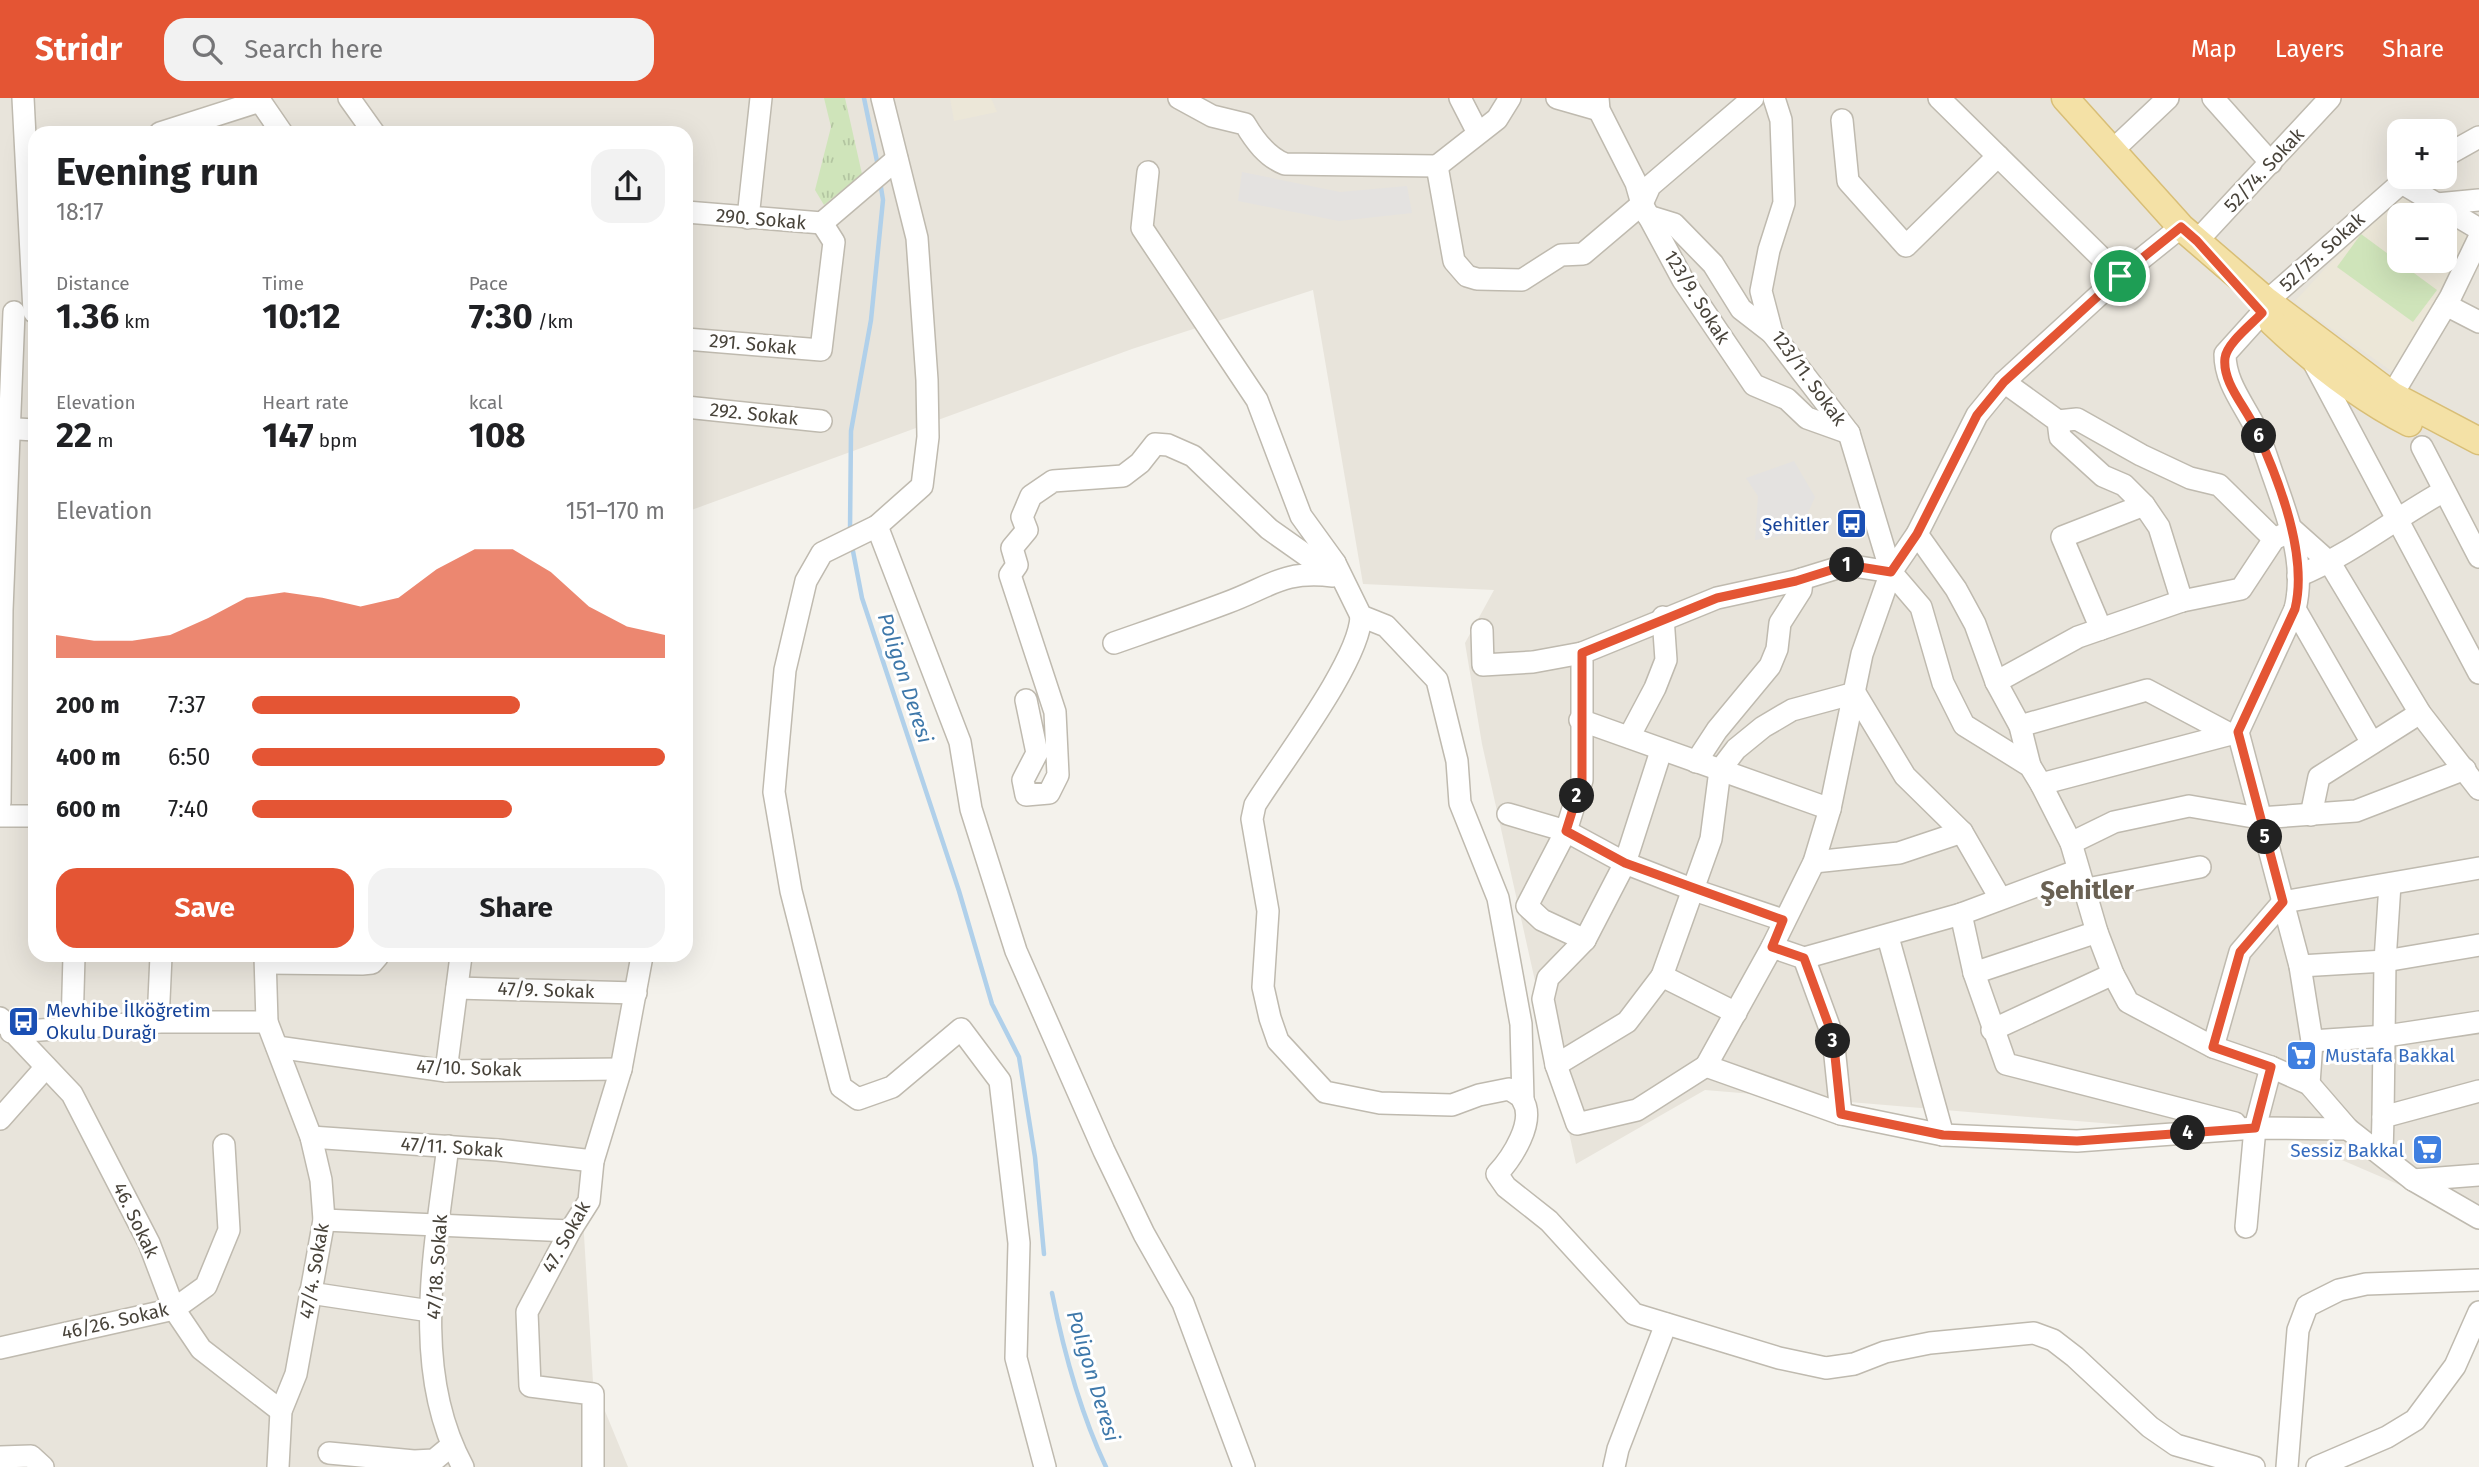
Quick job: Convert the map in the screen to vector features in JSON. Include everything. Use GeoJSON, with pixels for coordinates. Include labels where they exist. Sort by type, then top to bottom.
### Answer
{"type":"FeatureCollection","features":[{"type":"Feature","properties":{"kind":"main road"},"geometry":{"type":"LineString","coordinates":[[2065,98],[2189,234],[2265,307],[2314,363],[2373,405],[2479,460]]}},
{"type":"Feature","properties":{"kind":"main road"},"geometry":{"type":"LineString","coordinates":[[2265,307],[2392,394],[2479,441]]}},
{"type":"Feature","properties":{"kind":"street"},"geometry":{"type":"LineString","coordinates":[[23,98],[28,136]]}},
{"type":"Feature","properties":{"kind":"street"},"geometry":{"type":"LineString","coordinates":[[349,98],[368,126]]}},
{"type":"Feature","properties":{"kind":"street"},"geometry":{"type":"LineString","coordinates":[[748,218],[761,98]]}},
{"type":"Feature","properties":{"kind":"street"},"geometry":{"type":"LineString","coordinates":[[882,98],[894,163],[917,238],[928,437],[922,486],[877,526],[822,553],[806,581],[785,670],[774,792],[791,891],[841,1087],[858,1099],[892,1087],[961,1029],[1000,1081],[1019,1243],[1016,1358],[1045,1467]]}},
{"type":"Feature","properties":{"kind":"street"},"geometry":{"type":"LineString","coordinates":[[1180,98],[1212,116],[1245,124],[1255,141],[1275,160],[1285,164],[1349,166],[1437,166],[1497,119],[1510,98]]}},
{"type":"Feature","properties":{"kind":"street"},"geometry":{"type":"LineString","coordinates":[[1460,98],[1478,133]]}},
{"type":"Feature","properties":{"kind":"street","name":"123/9. Sokak"},"geometry":{"type":"LineString","coordinates":[[1557,98],[1598,104],[1636,183],[1645,210],[1683,280],[1754,385],[1787,398],[1807,418],[1849,433]]}},
{"type":"Feature","properties":{"kind":"street"},"geometry":{"type":"LineString","coordinates":[[1437,166],[1454,261],[1472,278],[1522,280],[1561,255],[1583,254],[1645,210],[1650,186],[1753,98]]}},
{"type":"Feature","properties":{"kind":"street","name":"123/11. Sokak"},"geometry":{"type":"LineString","coordinates":[[1774,98],[1781,120],[1784,203],[1769,250],[1761,291],[1772,333],[1849,433],[1891,572]]}},
{"type":"Feature","properties":{"kind":"street"},"geometry":{"type":"LineString","coordinates":[[1939,98],[2120,276]]}},
{"type":"Feature","properties":{"kind":"street"},"geometry":{"type":"LineString","coordinates":[[2113,150],[2168,98]]}},
{"type":"Feature","properties":{"kind":"street"},"geometry":{"type":"LineString","coordinates":[[2213,98],[2271,163]]}},
{"type":"Feature","properties":{"kind":"street","name":"52/74. Sokak"},"geometry":{"type":"LineString","coordinates":[[1706,1066],[1772,947],[1814,862],[1830,809],[1862,654],[1891,572],[1917,534],[1977,415],[2004,382],[2120,276],[2189,234],[2271,163],[2330,98]]}},
{"type":"Feature","properties":{"kind":"street"},"geometry":{"type":"LineString","coordinates":[[181,126],[259,100],[277,126]]}},
{"type":"Feature","properties":{"kind":"street"},"geometry":{"type":"LineString","coordinates":[[1842,120],[1848,181],[1906,246],[1998,156]]}},
{"type":"Feature","properties":{"kind":"street"},"geometry":{"type":"LineString","coordinates":[[2457,149],[2479,137]]}},
{"type":"Feature","properties":{"kind":"street","name":"290. Sokak"},"geometry":{"type":"LineString","coordinates":[[693,213],[822,223],[894,163]]}},
{"type":"Feature","properties":{"kind":"street"},"geometry":{"type":"LineString","coordinates":[[1148,172],[1142,228],[1256,400],[1301,516],[1339,570],[1361,616],[1361,631],[1327,696],[1255,805],[1252,818],[1268,911],[1263,987],[1278,1041],[1325,1092],[1380,1103],[1452,1105],[1479,1094],[1509,1089],[1523,1100]]}},
{"type":"Feature","properties":{"kind":"street"},"geometry":{"type":"LineString","coordinates":[[0,803],[5,428],[21,312],[28,187]]}},
{"type":"Feature","properties":{"kind":"street","name":"52/75. Sokak"},"geometry":{"type":"LineString","coordinates":[[2233,733],[2295,609],[2299,591],[2298,576],[2283,535],[2256,430],[2225,372],[2225,354],[2265,307],[2393,189]]}},
{"type":"Feature","properties":{"kind":"street"},"geometry":{"type":"LineString","coordinates":[[2417,189],[2436,203]]}},
{"type":"Feature","properties":{"kind":"street"},"geometry":{"type":"LineString","coordinates":[[2448,203],[2479,200]]}},
{"type":"Feature","properties":{"kind":"street"},"geometry":{"type":"LineString","coordinates":[[1645,210],[1674,224],[1713,264],[1741,309],[1772,333]]}},
{"type":"Feature","properties":{"kind":"street"},"geometry":{"type":"LineString","coordinates":[[2457,216],[2479,229]]}},
{"type":"Feature","properties":{"kind":"street","name":"291. Sokak"},"geometry":{"type":"LineString","coordinates":[[693,340],[821,350],[834,242],[822,223]]}},
{"type":"Feature","properties":{"kind":"street"},"geometry":{"type":"LineString","coordinates":[[2392,394],[2446,305],[2479,238]]}},
{"type":"Feature","properties":{"kind":"street"},"geometry":{"type":"LineString","coordinates":[[2446,305],[2479,322]]}},
{"type":"Feature","properties":{"kind":"street"},"geometry":{"type":"LineString","coordinates":[[2314,363],[2479,673]]}},
{"type":"Feature","properties":{"kind":"street"},"geometry":{"type":"LineString","coordinates":[[2004,382],[2058,421],[2077,419],[2141,455],[2190,478],[2219,485],[2283,535],[2330,563],[2420,713],[2479,789]]}},
{"type":"Feature","properties":{"kind":"street","name":"292. Sokak"},"geometry":{"type":"LineString","coordinates":[[693,408],[821,421]]}},
{"type":"Feature","properties":{"kind":"street"},"geometry":{"type":"LineString","coordinates":[[2058,421],[2060,437],[2104,476],[2124,485],[2144,505],[2159,527],[2182,601]]}},
{"type":"Feature","properties":{"kind":"street"},"geometry":{"type":"LineString","coordinates":[[5,428],[28,430]]}},
{"type":"Feature","properties":{"kind":"street"},"geometry":{"type":"LineString","coordinates":[[1026,700],[1037,753],[1023,780],[1026,795],[1049,793],[1058,775],[1055,712],[1010,575],[1017,565],[1012,548],[1027,530],[1022,517],[1031,496],[1053,481],[1123,476],[1140,463],[1155,444],[1168,445],[1193,456],[1269,529],[1320,565],[1339,570]]}},
{"type":"Feature","properties":{"kind":"street"},"geometry":{"type":"LineString","coordinates":[[2422,447],[2444,491],[2472,527],[2479,557]]}},
{"type":"Feature","properties":{"kind":"street"},"geometry":{"type":"LineString","coordinates":[[2298,576],[2330,563],[2396,518],[2444,491]]}},
{"type":"Feature","properties":{"kind":"street"},"geometry":{"type":"LineString","coordinates":[[2101,629],[2062,537],[2144,505]]}},
{"type":"Feature","properties":{"kind":"street"},"geometry":{"type":"LineString","coordinates":[[877,526],[960,742],[971,809],[1016,951],[1104,1151],[1144,1234],[1183,1303],[1244,1467]]}},
{"type":"Feature","properties":{"kind":"street"},"geometry":{"type":"LineString","coordinates":[[1917,534],[1956,589],[1975,624],[1996,682],[2020,726],[2036,775],[2071,843],[2079,880],[2097,932],[2113,974],[2128,1002],[2213,1047],[2271,1067],[2309,1084],[2348,1129],[2382,1153],[2413,1180],[2475,1212]]}},
{"type":"Feature","properties":{"kind":"street"},"geometry":{"type":"LineString","coordinates":[[1996,682],[2078,637],[2182,601],[2241,589],[2283,535]]}},
{"type":"Feature","properties":{"kind":"street"},"geometry":{"type":"LineString","coordinates":[[1482,630],[1483,665],[1533,662],[1582,653],[1663,617],[1717,598],[1802,579],[1847,565],[1891,572],[1921,607],[1943,683],[1964,725],[2036,775],[2233,733]]}},
{"type":"Feature","properties":{"kind":"street"},"geometry":{"type":"LineString","coordinates":[[1114,642],[1230,601],[1273,580],[1304,572],[1339,570]]}},
{"type":"Feature","properties":{"kind":"street"},"geometry":{"type":"LineString","coordinates":[[1696,762],[1717,730],[1772,662],[1780,624],[1801,590],[1802,579]]}},
{"type":"Feature","properties":{"kind":"street"},"geometry":{"type":"LineString","coordinates":[[2295,609],[2372,743]]}},
{"type":"Feature","properties":{"kind":"street"},"geometry":{"type":"LineString","coordinates":[[1361,616],[1386,626],[1437,680],[1457,761],[1460,803],[1498,898],[1521,1024],[1523,1100],[1526,1115],[1510,1160],[1497,1174],[1506,1187],[1549,1222],[1634,1314],[1826,1368],[1854,1364],[1885,1352],[1930,1343],[2034,1333],[2053,1340],[2150,1427],[2176,1445],[2254,1467]]}},
{"type":"Feature","properties":{"kind":"street"},"geometry":{"type":"LineString","coordinates":[[1629,737],[1656,688],[1666,660],[1663,617]]}},
{"type":"Feature","properties":{"kind":"street"},"geometry":{"type":"LineString","coordinates":[[1582,653],[1582,780],[1566,831],[1527,906],[1542,920],[1585,940]]}},
{"type":"Feature","properties":{"kind":"street"},"geometry":{"type":"LineString","coordinates":[[2020,726],[2147,690],[2233,733],[2300,966],[2312,1041],[2309,1084]]}},
{"type":"Feature","properties":{"kind":"street"},"geometry":{"type":"LineString","coordinates":[[1556,1065],[1627,1022],[1662,976],[1712,839],[1720,770],[1737,750],[1763,727],[1792,710],[1855,693],[1905,776],[1962,832],[2000,898]]}},
{"type":"Feature","properties":{"kind":"street"},"geometry":{"type":"LineString","coordinates":[[2311,815],[2319,777],[2420,713]]}},
{"type":"Feature","properties":{"kind":"street"},"geometry":{"type":"LineString","coordinates":[[1580,720],[1830,809]]}},
{"type":"Feature","properties":{"kind":"street"},"geometry":{"type":"LineString","coordinates":[[1661,751],[1625,863],[1585,940],[1549,978],[1543,999],[1556,1065],[1577,1124],[1637,1110],[1706,1066],[1841,1114],[1943,1135],[2077,1141],[2255,1128],[2348,1129]]}},
{"type":"Feature","properties":{"kind":"street"},"geometry":{"type":"LineString","coordinates":[[2071,843],[2114,822],[2189,806],[2259,818],[2356,811],[2465,769]]}},
{"type":"Feature","properties":{"kind":"street"},"geometry":{"type":"LineString","coordinates":[[1508,814],[1566,831],[1625,863],[1783,920]]}},
{"type":"Feature","properties":{"kind":"street"},"geometry":{"type":"LineString","coordinates":[[0,816],[28,816]]}},
{"type":"Feature","properties":{"kind":"street"},"geometry":{"type":"LineString","coordinates":[[1814,862],[1899,853],[1962,832]]}},
{"type":"Feature","properties":{"kind":"street"},"geometry":{"type":"LineString","coordinates":[[1772,947],[1804,958],[1888,937],[1961,914],[2000,898],[2079,880],[2200,866]]}},
{"type":"Feature","properties":{"kind":"street"},"geometry":{"type":"LineString","coordinates":[[2213,1047],[2240,952],[2283,902],[2479,868]]}},
{"type":"Feature","properties":{"kind":"street"},"geometry":{"type":"LineString","coordinates":[[2382,1153],[2386,1037],[2385,961],[2390,884]]}},
{"type":"Feature","properties":{"kind":"street"},"geometry":{"type":"LineString","coordinates":[[1961,914],[1974,973],[2006,1064],[2255,1128]]}},
{"type":"Feature","properties":{"kind":"street"},"geometry":{"type":"LineString","coordinates":[[1974,973],[2097,932]]}},
{"type":"Feature","properties":{"kind":"street"},"geometry":{"type":"LineString","coordinates":[[1888,937],[1943,1135]]}},
{"type":"Feature","properties":{"kind":"street"},"geometry":{"type":"LineString","coordinates":[[2300,966],[2385,961],[2479,945]]}},
{"type":"Feature","properties":{"kind":"street"},"geometry":{"type":"LineString","coordinates":[[1804,958],[1833,1037],[1841,1114]]}},
{"type":"Feature","properties":{"kind":"street"},"geometry":{"type":"LineString","coordinates":[[72,1028],[74,962]]}},
{"type":"Feature","properties":{"kind":"street"},"geometry":{"type":"LineString","coordinates":[[158,1022],[161,962]]}},
{"type":"Feature","properties":{"kind":"street","name":"47/4. Sokak"},"geometry":{"type":"LineString","coordinates":[[265,962],[267,1022],[311,1137],[321,1180],[324,1220],[296,1374],[281,1411],[279,1457]]}},
{"type":"Feature","properties":{"kind":"street"},"geometry":{"type":"LineString","coordinates":[[323,962],[373,962]]}},
{"type":"Feature","properties":{"kind":"street"},"geometry":{"type":"LineString","coordinates":[[446,1071],[460,962]]}},
{"type":"Feature","properties":{"kind":"street","name":"47. Sokak"},"geometry":{"type":"LineString","coordinates":[[593,1467],[593,1394],[530,1386],[527,1312],[589,1201],[593,1161],[621,1069],[641,962]]}},
{"type":"Feature","properties":{"kind":"street"},"geometry":{"type":"LineString","coordinates":[[1992,1030],[2113,974]]}},
{"type":"Feature","properties":{"kind":"street"},"geometry":{"type":"LineString","coordinates":[[1662,976],[1737,1013]]}},
{"type":"Feature","properties":{"kind":"street","name":"47/9. Sokak"},"geometry":{"type":"LineString","coordinates":[[457,988],[636,993]]}},
{"type":"Feature","properties":{"kind":"street"},"geometry":{"type":"LineString","coordinates":[[6,1025],[72,1028],[158,1022],[267,1022]]}},
{"type":"Feature","properties":{"kind":"street"},"geometry":{"type":"LineString","coordinates":[[2312,1041],[2386,1037],[2479,1022]]}},
{"type":"Feature","properties":{"kind":"street","name":"46. Sokak"},"geometry":{"type":"LineString","coordinates":[[6,1025],[72,1094],[149,1243],[174,1309],[201,1349],[281,1411]]}},
{"type":"Feature","properties":{"kind":"street","name":"47/10. Sokak"},"geometry":{"type":"LineString","coordinates":[[277,1047],[446,1071],[621,1069]]}},
{"type":"Feature","properties":{"kind":"street"},"geometry":{"type":"LineString","coordinates":[[0,1119],[47,1067]]}},
{"type":"Feature","properties":{"kind":"street"},"geometry":{"type":"LineString","coordinates":[[2246,1227],[2255,1128],[2271,1067]]}},
{"type":"Feature","properties":{"kind":"street"},"geometry":{"type":"LineString","coordinates":[[2383,1117],[2479,1091]]}},
{"type":"Feature","properties":{"kind":"street","name":"47/11. Sokak"},"geometry":{"type":"LineString","coordinates":[[311,1137],[449,1146],[593,1161]]}},
{"type":"Feature","properties":{"kind":"street","name":"46/26. Sokak"},"geometry":{"type":"LineString","coordinates":[[0,1348],[174,1309],[206,1286],[229,1230],[224,1145]]}},
{"type":"Feature","properties":{"kind":"street","name":"47/18. Sokak"},"geometry":{"type":"LineString","coordinates":[[449,1146],[430,1311],[434,1377],[452,1446],[463,1467]]}},
{"type":"Feature","properties":{"kind":"street"},"geometry":{"type":"LineString","coordinates":[[2413,1180],[2479,1175]]}},
{"type":"Feature","properties":{"kind":"street"},"geometry":{"type":"LineString","coordinates":[[324,1220],[570,1231]]}},
{"type":"Feature","properties":{"kind":"street"},"geometry":{"type":"LineString","coordinates":[[2287,1467],[2298,1330],[2307,1306],[2339,1290],[2366,1284],[2479,1280]]}},
{"type":"Feature","properties":{"kind":"street"},"geometry":{"type":"LineString","coordinates":[[310,1293],[430,1311]]}},
{"type":"Feature","properties":{"kind":"street"},"geometry":{"type":"LineString","coordinates":[[2317,1467],[2386,1437],[2415,1420],[2455,1366],[2479,1312]]}},
{"type":"Feature","properties":{"kind":"street"},"geometry":{"type":"LineString","coordinates":[[1614,1467],[1618,1449],[1666,1324]]}},
{"type":"Feature","properties":{"kind":"street"},"geometry":{"type":"LineString","coordinates":[[329,1453],[435,1460],[452,1446]]}},
{"type":"Feature","properties":{"kind":"street"},"geometry":{"type":"LineString","coordinates":[[0,1457],[31,1455],[43,1467]]}},
{"type":"Feature","properties":{"kind":"street"},"geometry":{"type":"LineString","coordinates":[[261,1467],[279,1457]]}},
{"type":"Feature","properties":{"kind":"shaded area"},"geometry":{"type":"Polygon","coordinates":[[[0,98],[2479,98],[2479,1219],[2293,1139],[1705,1090],[1576,1164],[1482,744],[1465,643],[1494,590],[1363,584],[1313,290],[1132,349],[693,509],[693,126],[28,126],[28,962],[641,962],[581,1186],[593,1382],[628,1467],[0,1467],[0,98]]]}},
{"type":"Feature","properties":{"kind":"shaded area"},"geometry":{"type":"Polygon","coordinates":[[[950,98],[991,98],[997,112],[954,121],[950,98]]]}},
{"type":"Feature","properties":{"kind":"shaded area"},"geometry":{"type":"Polygon","coordinates":[[[1242,172],[1340,192],[1407,186],[1412,213],[1339,221],[1238,201],[1242,172]]]}},
{"type":"Feature","properties":{"kind":"shaded area"},"geometry":{"type":"Polygon","coordinates":[[[2399,189],[2422,203],[2387,203],[2387,273],[2452,273],[2394,373],[2294,302],[2399,189]]]}},
{"type":"Feature","properties":{"kind":"shaded area"},"geometry":{"type":"Polygon","coordinates":[[[2457,225],[2474,236],[2457,265],[2457,225]]]}},
{"type":"Feature","properties":{"kind":"shaded area"},"geometry":{"type":"Polygon","coordinates":[[[1794,461],[1815,497],[1807,515],[1785,535],[1755,540],[1758,496],[1746,478],[1794,461]]]}},
{"type":"Feature","properties":{"kind":"green space"},"geometry":{"type":"Polygon","coordinates":[[[824,98],[845,98],[862,174],[824,205],[815,190],[831,127],[824,98]]]}},
{"type":"Feature","properties":{"kind":"green space"},"geometry":{"type":"Polygon","coordinates":[[[2361,234],[2387,253],[2387,273],[2414,273],[2437,290],[2413,322],[2337,267],[2361,234]]]}},
{"type":"Feature","properties":{"kind":"waterway","name":"Poligon Deresi"},"geometry":{"type":"LineString","coordinates":[[864,98],[878,166]]}},
{"type":"Feature","properties":{"kind":"waterway","name":"Poligon Deresi"},"geometry":{"type":"LineString","coordinates":[[850,530],[851,431],[871,320],[883,200],[880,181]]}},
{"type":"Feature","properties":{"kind":"waterway","name":"Poligon Deresi"},"geometry":{"type":"LineString","coordinates":[[852,546],[862,598],[959,891],[992,1004],[1019,1057],[1035,1157],[1044,1254]]}},
{"type":"Feature","properties":{"kind":"waterway","name":"Poligon Deresi"},"geometry":{"type":"LineString","coordinates":[[1052,1293],[1074,1382],[1106,1467]]}},
{"type":"Feature","properties":{"kind":"place","name":"Şehitler"},"geometry":{"type":"Point","coordinates":[1852,524]}},
{"type":"Feature","properties":{"kind":"place","name":"Mevhibe İlköğretim Okulu Durağı"},"geometry":{"type":"Point","coordinates":[23,1021]}},
{"type":"Feature","properties":{"kind":"place","name":"Mustafa Bakkal"},"geometry":{"type":"Point","coordinates":[2302,1055]}},
{"type":"Feature","properties":{"kind":"place","name":"Sessiz Bakkal"},"geometry":{"type":"Point","coordinates":[2427,1150]}},
{"type":"Feature","properties":{"kind":"district","name":"Şehitler"},"geometry":{"type":"Point","coordinates":[2087,890]}},
{"type":"Feature","properties":{"kind":"route"},"geometry":{"type":"LineString","coordinates":[[2181,227],[2262,313],[2225,354],[2225,372],[2256,430],[2292,530],[2298,560],[2299,591],[2295,609],[2238,732],[2283,902],[2240,952],[2213,1047],[2271,1067],[2255,1128],[2077,1141],[1943,1135],[1841,1114],[1833,1037],[1804,958],[1772,947],[1783,920],[1625,863],[1566,831],[1582,780],[1582,653],[1663,617],[1717,598],[1796,581],[1847,565],[1891,572],[1917,534],[1977,415],[2004,382],[2120,276],[2181,227]]}}]}
